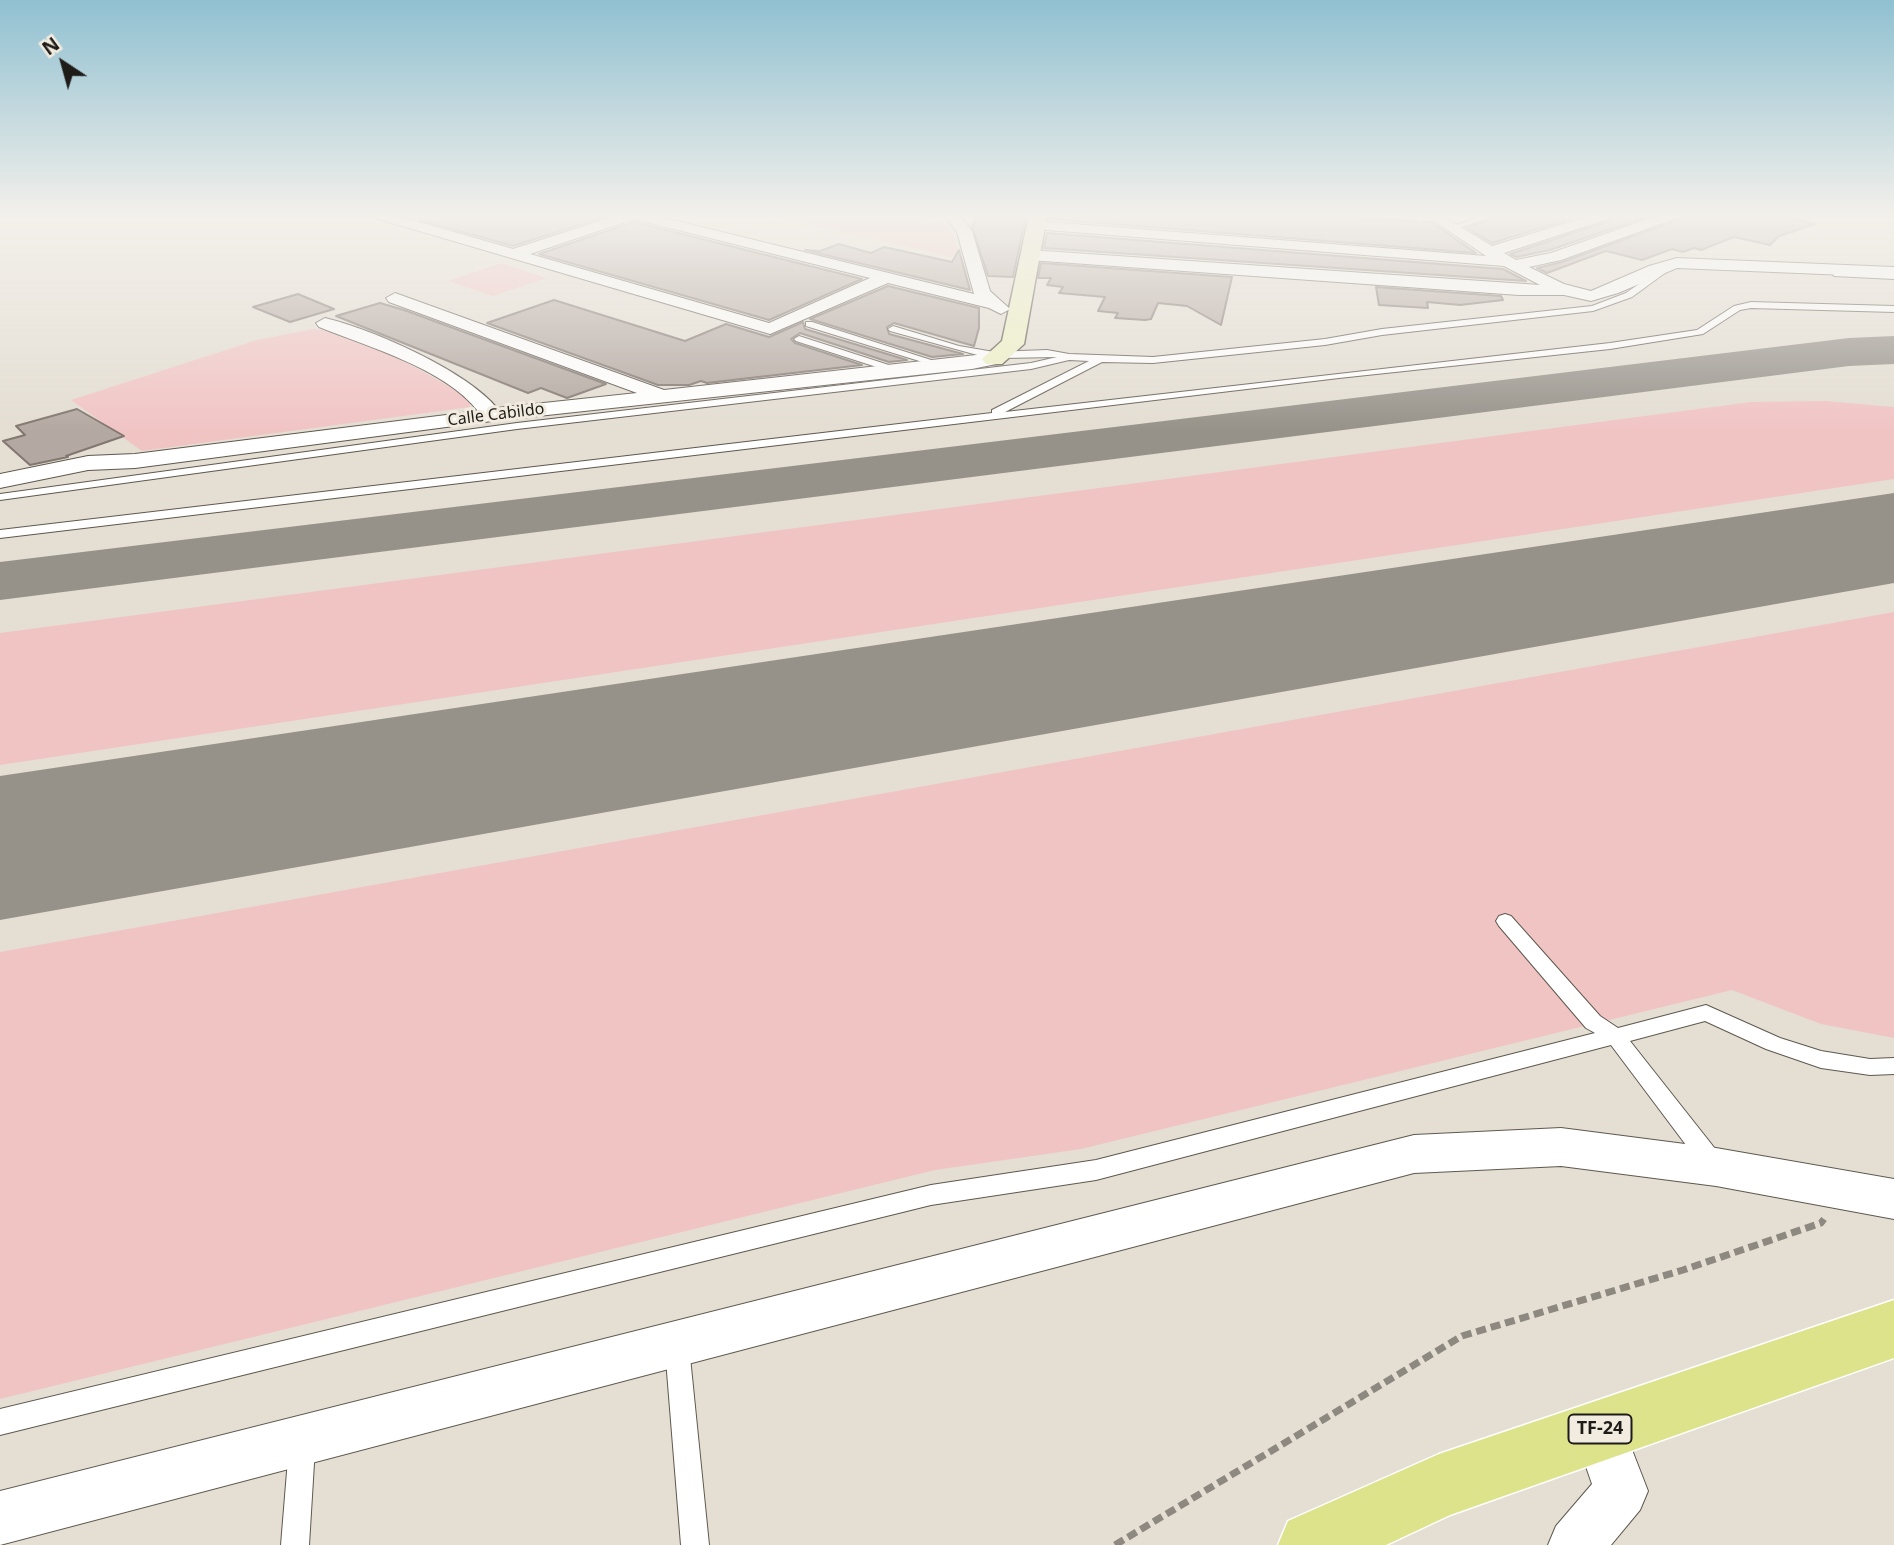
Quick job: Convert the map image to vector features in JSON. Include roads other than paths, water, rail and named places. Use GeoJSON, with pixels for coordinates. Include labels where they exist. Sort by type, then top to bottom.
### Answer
{"type":"FeatureCollection","features":[{"type":"Feature","properties":{"kind":"main road","name":"TF-24"},"geometry":{"type":"LineString","coordinates":[[1312,1545],[1439,1486],[1894,1329]]}},
{"type":"Feature","properties":{"kind":"street"},"geometry":{"type":"LineString","coordinates":[[626,287],[770,329],[864,287]]}},
{"type":"Feature","properties":{"kind":"street"},"geometry":{"type":"LineString","coordinates":[[929,287],[962,295],[1000,290],[1002,287]]}},
{"type":"Feature","properties":{"kind":"street"},"geometry":{"type":"LineString","coordinates":[[996,357],[1013,344],[1018,323],[998,287]]}},
{"type":"Feature","properties":{"kind":"street"},"geometry":{"type":"LineString","coordinates":[[1478,287],[1591,296],[1611,287]]}},
{"type":"Feature","properties":{"kind":"street"},"geometry":{"type":"LineString","coordinates":[[1561,287],[1573,293]]}},
{"type":"Feature","properties":{"kind":"street"},"geometry":{"type":"LineString","coordinates":[[395,298],[662,396]]}},
{"type":"Feature","properties":{"kind":"street"},"geometry":{"type":"LineString","coordinates":[[325,323],[427,366],[469,391],[486,405],[492,415]]}},
{"type":"Feature","properties":{"kind":"street","name":"Calle Cabildo"},"geometry":{"type":"LineString","coordinates":[[0,481],[88,463],[135,461],[492,415],[945,366],[996,357]]}},
{"type":"Feature","properties":{"kind":"street"},"geometry":{"type":"LineString","coordinates":[[0,1518],[1414,1154],[1561,1147],[1716,1167],[1894,1199]]}},
{"type":"Feature","properties":{"kind":"street"},"geometry":{"type":"LineString","coordinates":[[1574,1545],[1621,1491],[1599,1429]]}},
{"type":"Feature","properties":{"kind":"lane"},"geometry":{"type":"LineString","coordinates":[[0,497],[517,426],[1031,366],[1069,358],[1153,360],[1325,342],[1382,332],[1593,308],[1629,295],[1639,287]]}},
{"type":"Feature","properties":{"kind":"lane"},"geometry":{"type":"LineString","coordinates":[[0,534],[1339,375],[1611,346],[1700,332],[1737,308],[1751,305],[1894,309]]}},
{"type":"Feature","properties":{"kind":"lane"},"geometry":{"type":"LineString","coordinates":[[809,324],[945,366]]}},
{"type":"Feature","properties":{"kind":"lane"},"geometry":{"type":"LineString","coordinates":[[893,329],[996,357],[1044,351],[1069,358]]}},
{"type":"Feature","properties":{"kind":"lane"},"geometry":{"type":"LineString","coordinates":[[799,339],[895,370]]}},
{"type":"Feature","properties":{"kind":"lane"},"geometry":{"type":"LineString","coordinates":[[985,418],[1100,359]]}},
{"type":"Feature","properties":{"kind":"lane"},"geometry":{"type":"LineString","coordinates":[[1505,921],[1593,1022],[1615,1036],[1716,1167]]}},
{"type":"Feature","properties":{"kind":"lane"},"geometry":{"type":"LineString","coordinates":[[0,1422],[931,1195],[1096,1170],[1706,1013],[1784,1049],[1871,1069],[1894,1066]]}},
{"type":"Feature","properties":{"kind":"lane"},"geometry":{"type":"LineString","coordinates":[[677,1344],[695,1545]]}},
{"type":"Feature","properties":{"kind":"lane"},"geometry":{"type":"LineString","coordinates":[[295,1545],[303,1441]]}}]}
